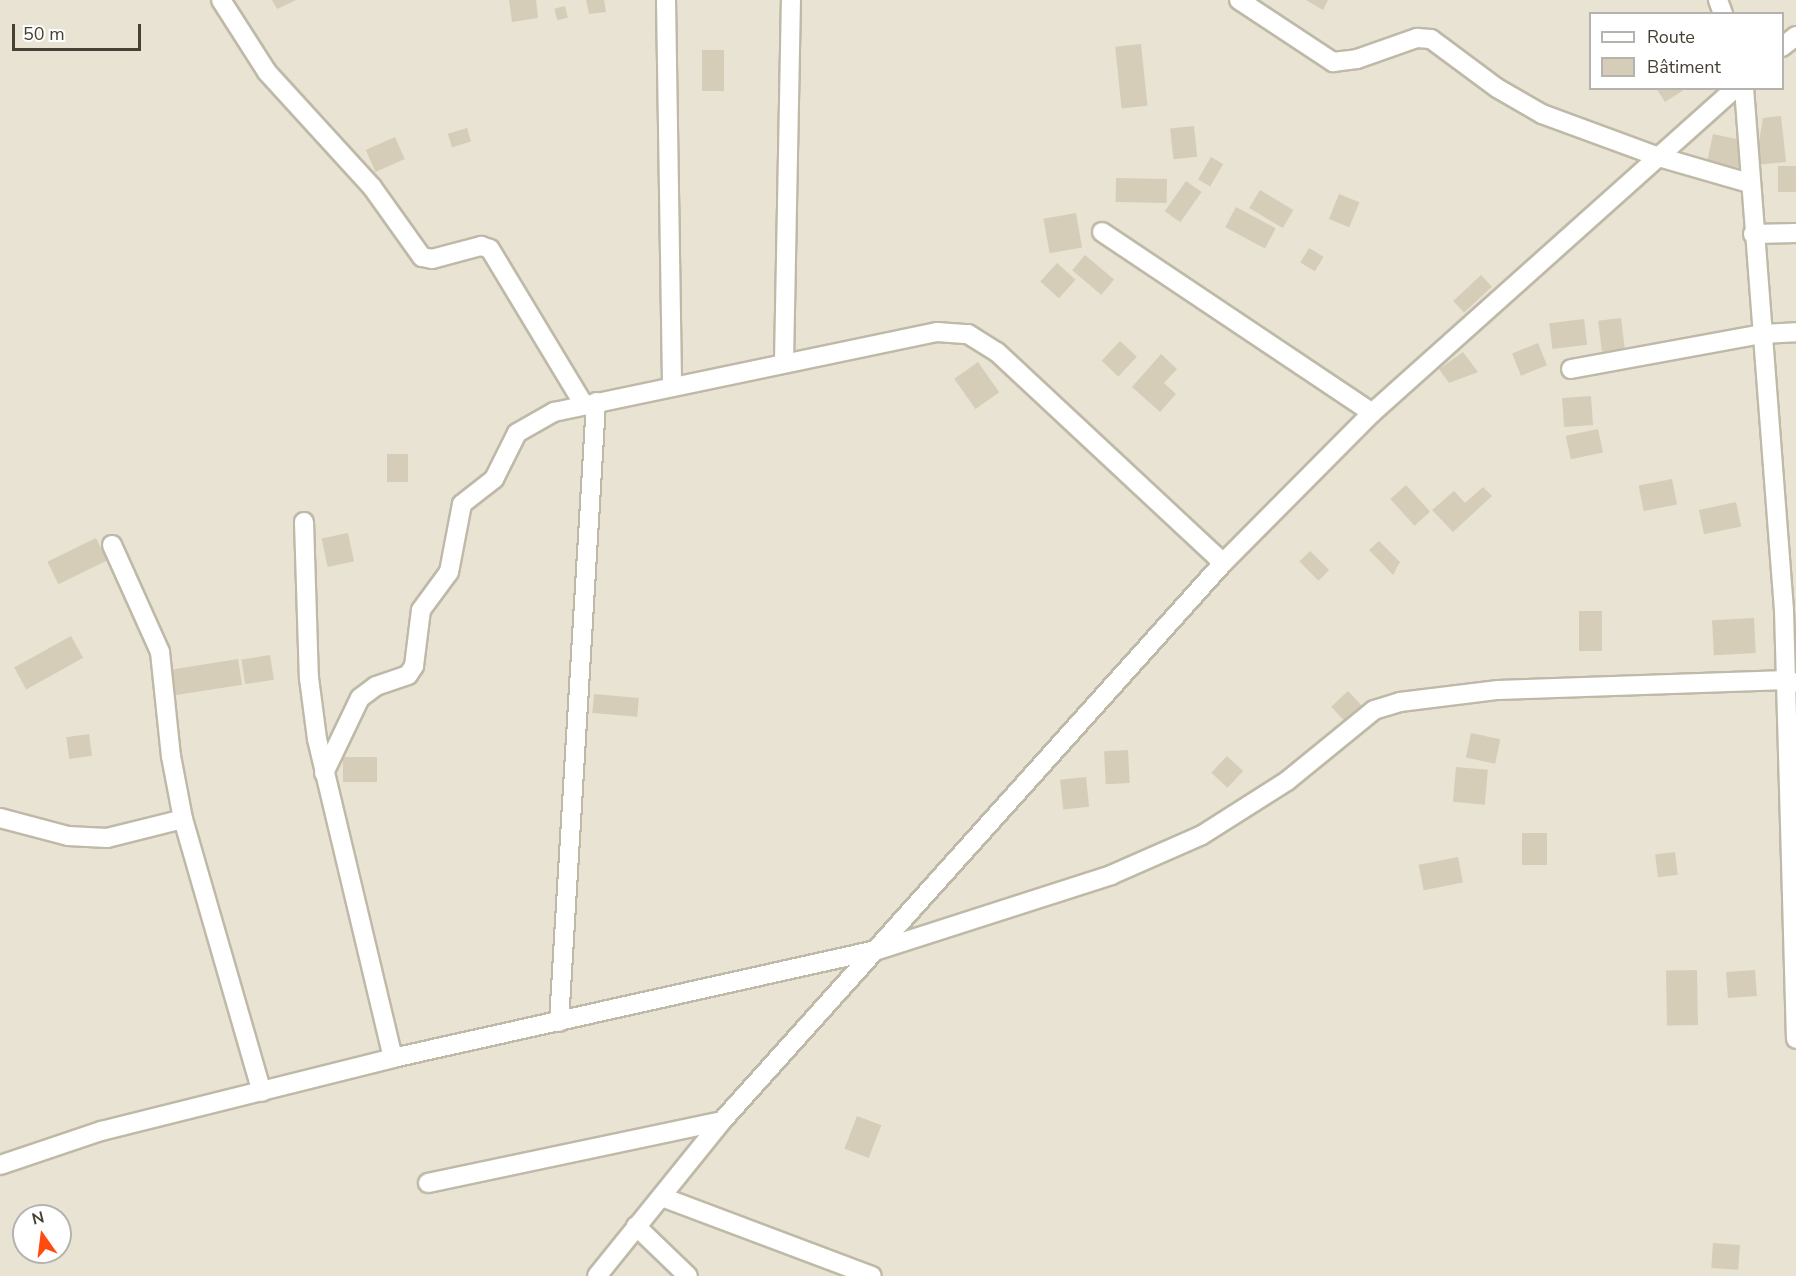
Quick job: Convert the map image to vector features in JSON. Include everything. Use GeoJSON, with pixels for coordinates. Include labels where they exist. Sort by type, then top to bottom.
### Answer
{"type":"FeatureCollection","features":[{"type":"Feature","properties":{"kind":"street"},"geometry":{"type":"LineString","coordinates":[[221,0],[267,72],[372,186],[422,257],[432,259],[481,246],[490,249],[590,404],[559,1022]]}},
{"type":"Feature","properties":{"kind":"street"},"geometry":{"type":"LineString","coordinates":[[666,0],[672,386]]}},
{"type":"Feature","properties":{"kind":"street"},"geometry":{"type":"LineString","coordinates":[[784,362],[790,0]]}},
{"type":"Feature","properties":{"kind":"street"},"geometry":{"type":"LineString","coordinates":[[1239,0],[1333,62],[1357,59],[1416,38],[1431,39],[1516,101],[1567,124],[1659,157],[1749,183]]}},
{"type":"Feature","properties":{"kind":"street"},"geometry":{"type":"LineString","coordinates":[[1784,45],[1796,36]]}},
{"type":"Feature","properties":{"kind":"street"},"geometry":{"type":"LineString","coordinates":[[597,1276],[722,1121],[878,950],[1223,563],[1372,413],[1733,90]]}},
{"type":"Feature","properties":{"kind":"street"},"geometry":{"type":"LineString","coordinates":[[1744,90],[1753,234],[1790,612],[1791,681],[1784,719],[1795,1033]]}},
{"type":"Feature","properties":{"kind":"street"},"geometry":{"type":"LineString","coordinates":[[1102,232],[1372,413]]}},
{"type":"Feature","properties":{"kind":"street"},"geometry":{"type":"LineString","coordinates":[[1753,234],[1796,233]]}},
{"type":"Feature","properties":{"kind":"street"},"geometry":{"type":"LineString","coordinates":[[324,773],[360,698],[376,686],[408,675],[414,666],[421,610],[449,572],[462,504],[494,479],[517,433],[554,412],[784,362],[937,332],[968,334],[997,352],[1223,563]]}},
{"type":"Feature","properties":{"kind":"street"},"geometry":{"type":"LineString","coordinates":[[1571,369],[1762,334],[1796,332]]}},
{"type":"Feature","properties":{"kind":"street"},"geometry":{"type":"LineString","coordinates":[[304,522],[309,678],[324,773],[393,1058]]}},
{"type":"Feature","properties":{"kind":"street"},"geometry":{"type":"LineString","coordinates":[[112,545],[160,652],[171,756],[183,819],[262,1092]]}},
{"type":"Feature","properties":{"kind":"street"},"geometry":{"type":"LineString","coordinates":[[0,1165],[102,1131],[393,1058],[878,950],[1111,875],[1202,836],[1287,781],[1374,710],[1400,702],[1498,690],[1791,681]]}},
{"type":"Feature","properties":{"kind":"street"},"geometry":{"type":"LineString","coordinates":[[0,818],[68,836],[107,838],[183,819]]}},
{"type":"Feature","properties":{"kind":"street"},"geometry":{"type":"LineString","coordinates":[[428,1183],[722,1121]]}},
{"type":"Feature","properties":{"kind":"street"},"geometry":{"type":"LineString","coordinates":[[662,1197],[872,1276]]}},
{"type":"Feature","properties":{"kind":"street"},"geometry":{"type":"LineString","coordinates":[[636,1226],[688,1276]]}},
{"type":"Feature","properties":{"kind":"shaded area"},"geometry":{"type":"Polygon","coordinates":[[[0,0],[1796,0],[1796,1276],[0,1276],[0,0]]]}},
{"type":"Feature","properties":{"kind":"building"},"geometry":{"type":"Polygon","coordinates":[[[272,0],[296,0],[277,9],[272,0]]]}},
{"type":"Feature","properties":{"kind":"building"},"geometry":{"type":"Polygon","coordinates":[[[509,0],[536,0],[538,18],[512,22],[509,0]]]}},
{"type":"Feature","properties":{"kind":"building"},"geometry":{"type":"Polygon","coordinates":[[[586,0],[604,0],[606,12],[589,14],[586,0]]]}},
{"type":"Feature","properties":{"kind":"building"},"geometry":{"type":"Polygon","coordinates":[[[1306,0],[1328,0],[1323,10],[1306,0]]]}},
{"type":"Feature","properties":{"kind":"building"},"geometry":{"type":"Polygon","coordinates":[[[565,6],[568,18],[557,20],[554,9],[565,6]]]}},
{"type":"Feature","properties":{"kind":"building"},"geometry":{"type":"Polygon","coordinates":[[[1141,44],[1147,106],[1122,108],[1115,47],[1141,44]]]}},
{"type":"Feature","properties":{"kind":"building"},"geometry":{"type":"Polygon","coordinates":[[[702,50],[724,50],[724,91],[702,91],[702,50]]]}},
{"type":"Feature","properties":{"kind":"building"},"geometry":{"type":"Polygon","coordinates":[[[1657,90],[1684,90],[1665,102],[1657,90]]]}},
{"type":"Feature","properties":{"kind":"building"},"geometry":{"type":"Polygon","coordinates":[[[1781,116],[1786,162],[1755,165],[1763,118],[1781,116]]]}},
{"type":"Feature","properties":{"kind":"building"},"geometry":{"type":"Polygon","coordinates":[[[1194,126],[1197,157],[1173,159],[1170,129],[1194,126]]]}},
{"type":"Feature","properties":{"kind":"building"},"geometry":{"type":"Polygon","coordinates":[[[467,128],[471,141],[452,147],[448,134],[467,128]]]}},
{"type":"Feature","properties":{"kind":"building"},"geometry":{"type":"Polygon","coordinates":[[[1713,134],[1741,140],[1743,169],[1707,162],[1713,134]]]}},
{"type":"Feature","properties":{"kind":"building"},"geometry":{"type":"Polygon","coordinates":[[[395,137],[405,159],[376,172],[366,150],[395,137]]]}},
{"type":"Feature","properties":{"kind":"building"},"geometry":{"type":"Polygon","coordinates":[[[1211,157],[1223,164],[1210,187],[1198,180],[1211,157]]]}},
{"type":"Feature","properties":{"kind":"building"},"geometry":{"type":"Polygon","coordinates":[[[1778,166],[1796,166],[1796,192],[1778,192],[1778,166]]]}},
{"type":"Feature","properties":{"kind":"building"},"geometry":{"type":"Polygon","coordinates":[[[1116,178],[1167,179],[1167,203],[1116,202],[1116,178]]]}},
{"type":"Feature","properties":{"kind":"building"},"geometry":{"type":"Polygon","coordinates":[[[1186,181],[1202,192],[1180,222],[1165,211],[1186,181]]]}},
{"type":"Feature","properties":{"kind":"building"},"geometry":{"type":"Polygon","coordinates":[[[1260,190],[1293,210],[1283,228],[1249,208],[1260,190]]]}},
{"type":"Feature","properties":{"kind":"building"},"geometry":{"type":"Polygon","coordinates":[[[1339,194],[1359,202],[1349,227],[1329,219],[1339,194]]]}},
{"type":"Feature","properties":{"kind":"building"},"geometry":{"type":"Polygon","coordinates":[[[1236,207],[1276,228],[1265,248],[1225,227],[1236,207]]]}},
{"type":"Feature","properties":{"kind":"building"},"geometry":{"type":"Polygon","coordinates":[[[1076,213],[1082,247],[1050,253],[1044,219],[1076,213]]]}},
{"type":"Feature","properties":{"kind":"building"},"geometry":{"type":"Polygon","coordinates":[[[1309,248],[1324,257],[1315,271],[1300,263],[1309,248]]]}},
{"type":"Feature","properties":{"kind":"building"},"geometry":{"type":"Polygon","coordinates":[[[1085,255],[1114,279],[1101,295],[1072,270],[1085,255]]]}},
{"type":"Feature","properties":{"kind":"building"},"geometry":{"type":"Polygon","coordinates":[[[1057,263],[1076,280],[1059,298],[1040,282],[1057,263]]]}},
{"type":"Feature","properties":{"kind":"building"},"geometry":{"type":"Polygon","coordinates":[[[1481,275],[1492,287],[1464,313],[1453,301],[1481,275]]]}},
{"type":"Feature","properties":{"kind":"building"},"geometry":{"type":"Polygon","coordinates":[[[1621,318],[1625,349],[1602,352],[1598,321],[1621,318]]]}},
{"type":"Feature","properties":{"kind":"building"},"geometry":{"type":"Polygon","coordinates":[[[1584,319],[1587,345],[1552,349],[1549,323],[1584,319]]]}},
{"type":"Feature","properties":{"kind":"building"},"geometry":{"type":"Polygon","coordinates":[[[1120,341],[1137,357],[1118,376],[1102,361],[1120,341]]]}},
{"type":"Feature","properties":{"kind":"building"},"geometry":{"type":"Polygon","coordinates":[[[1538,343],[1547,365],[1521,376],[1512,353],[1538,343]]]}},
{"type":"Feature","properties":{"kind":"building"},"geometry":{"type":"Polygon","coordinates":[[[1463,352],[1478,372],[1449,383],[1439,369],[1463,352]]]}},
{"type":"Feature","properties":{"kind":"building"},"geometry":{"type":"Polygon","coordinates":[[[1161,354],[1177,369],[1164,383],[1176,394],[1160,412],[1132,387],[1161,354]]]}},
{"type":"Feature","properties":{"kind":"building"},"geometry":{"type":"Polygon","coordinates":[[[978,362],[999,392],[975,409],[954,379],[978,362]]]}},
{"type":"Feature","properties":{"kind":"building"},"geometry":{"type":"Polygon","coordinates":[[[1591,396],[1593,425],[1564,427],[1562,398],[1591,396]]]}},
{"type":"Feature","properties":{"kind":"building"},"geometry":{"type":"Polygon","coordinates":[[[1598,429],[1603,452],[1571,459],[1566,436],[1598,429]]]}},
{"type":"Feature","properties":{"kind":"building"},"geometry":{"type":"Polygon","coordinates":[[[387,454],[408,454],[408,482],[387,482],[387,454]]]}},
{"type":"Feature","properties":{"kind":"building"},"geometry":{"type":"Polygon","coordinates":[[[1672,479],[1677,505],[1644,511],[1639,485],[1672,479]]]}},
{"type":"Feature","properties":{"kind":"building"},"geometry":{"type":"Polygon","coordinates":[[[1406,485],[1430,512],[1414,526],[1390,499],[1406,485]]]}},
{"type":"Feature","properties":{"kind":"building"},"geometry":{"type":"Polygon","coordinates":[[[1483,487],[1492,496],[1453,532],[1432,510],[1454,491],[1465,503],[1483,487]]]}},
{"type":"Feature","properties":{"kind":"building"},"geometry":{"type":"Polygon","coordinates":[[[1736,502],[1741,526],[1704,534],[1699,510],[1736,502]]]}},
{"type":"Feature","properties":{"kind":"building"},"geometry":{"type":"Polygon","coordinates":[[[348,533],[354,561],[328,567],[322,539],[348,533]]]}},
{"type":"Feature","properties":{"kind":"building"},"geometry":{"type":"Polygon","coordinates":[[[96,538],[107,560],[58,584],[47,562],[96,538]]]}},
{"type":"Feature","properties":{"kind":"building"},"geometry":{"type":"Polygon","coordinates":[[[1379,541],[1400,562],[1393,575],[1369,550],[1379,541]]]}},
{"type":"Feature","properties":{"kind":"building"},"geometry":{"type":"Polygon","coordinates":[[[1310,551],[1329,570],[1318,581],[1299,562],[1310,551]]]}},
{"type":"Feature","properties":{"kind":"building"},"geometry":{"type":"Polygon","coordinates":[[[1579,611],[1602,611],[1602,651],[1579,651],[1579,611]]]}},
{"type":"Feature","properties":{"kind":"building"},"geometry":{"type":"Polygon","coordinates":[[[1754,618],[1756,653],[1714,655],[1712,620],[1754,618]]]}},
{"type":"Feature","properties":{"kind":"building"},"geometry":{"type":"Polygon","coordinates":[[[71,636],[83,658],[26,689],[14,668],[71,636]]]}},
{"type":"Feature","properties":{"kind":"building"},"geometry":{"type":"Polygon","coordinates":[[[270,655],[274,680],[245,684],[241,660],[270,655]]]}},
{"type":"Feature","properties":{"kind":"building"},"geometry":{"type":"Polygon","coordinates":[[[238,659],[242,685],[175,695],[171,670],[238,659]]]}},
{"type":"Feature","properties":{"kind":"building"},"geometry":{"type":"Polygon","coordinates":[[[1348,691],[1365,709],[1348,725],[1331,707],[1348,691]]]}},
{"type":"Feature","properties":{"kind":"building"},"geometry":{"type":"Polygon","coordinates":[[[594,694],[639,698],[637,717],[592,713],[594,694]]]}},
{"type":"Feature","properties":{"kind":"building"},"geometry":{"type":"Polygon","coordinates":[[[1471,733],[1500,739],[1495,764],[1466,757],[1471,733]]]}},
{"type":"Feature","properties":{"kind":"building"},"geometry":{"type":"Polygon","coordinates":[[[89,734],[92,756],[69,759],[66,737],[89,734]]]}},
{"type":"Feature","properties":{"kind":"building"},"geometry":{"type":"Polygon","coordinates":[[[1128,750],[1130,783],[1106,784],[1104,751],[1128,750]]]}},
{"type":"Feature","properties":{"kind":"building"},"geometry":{"type":"Polygon","coordinates":[[[1227,756],[1243,771],[1227,788],[1211,773],[1227,756]]]}},
{"type":"Feature","properties":{"kind":"building"},"geometry":{"type":"Polygon","coordinates":[[[343,757],[377,757],[377,782],[343,782],[343,757]]]}},
{"type":"Feature","properties":{"kind":"building"},"geometry":{"type":"Polygon","coordinates":[[[1456,767],[1488,770],[1485,805],[1453,802],[1456,767]]]}},
{"type":"Feature","properties":{"kind":"building"},"geometry":{"type":"Polygon","coordinates":[[[1086,777],[1089,807],[1063,810],[1060,780],[1086,777]]]}},
{"type":"Feature","properties":{"kind":"building"},"geometry":{"type":"Polygon","coordinates":[[[1522,833],[1547,833],[1547,865],[1522,865],[1522,833]]]}},
{"type":"Feature","properties":{"kind":"building"},"geometry":{"type":"Polygon","coordinates":[[[1675,852],[1678,875],[1658,877],[1655,854],[1675,852]]]}},
{"type":"Feature","properties":{"kind":"building"},"geometry":{"type":"Polygon","coordinates":[[[1458,857],[1463,883],[1424,890],[1419,865],[1458,857]]]}},
{"type":"Feature","properties":{"kind":"building"},"geometry":{"type":"Polygon","coordinates":[[[1697,970],[1698,1025],[1667,1026],[1666,971],[1697,970]]]}},
{"type":"Feature","properties":{"kind":"building"},"geometry":{"type":"Polygon","coordinates":[[[1755,970],[1757,996],[1728,998],[1726,972],[1755,970]]]}},
{"type":"Feature","properties":{"kind":"building"},"geometry":{"type":"Polygon","coordinates":[[[857,1116],[881,1125],[869,1158],[844,1149],[857,1116]]]}},
{"type":"Feature","properties":{"kind":"building"},"geometry":{"type":"Polygon","coordinates":[[[1713,1243],[1740,1245],[1738,1270],[1711,1268],[1713,1243]]]}}]}
